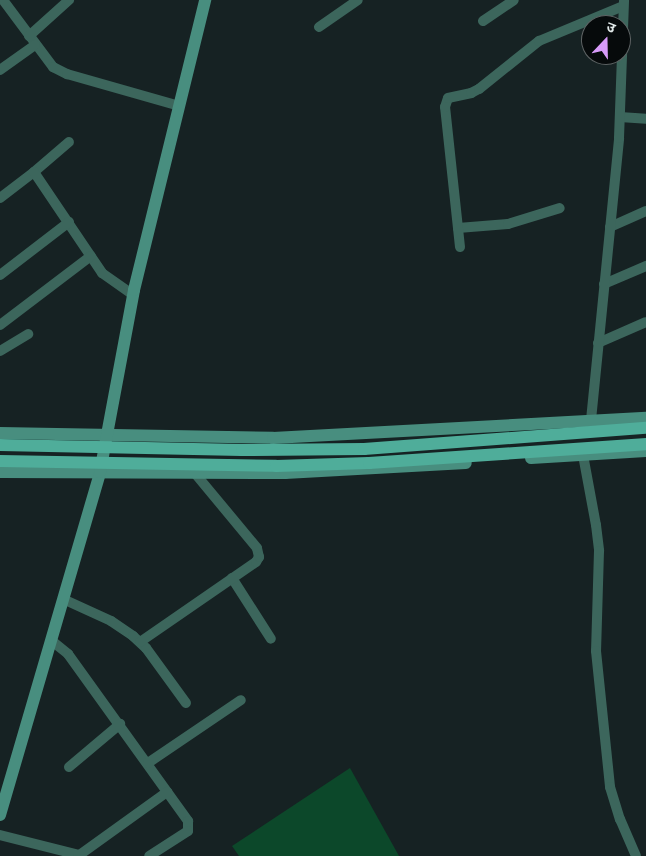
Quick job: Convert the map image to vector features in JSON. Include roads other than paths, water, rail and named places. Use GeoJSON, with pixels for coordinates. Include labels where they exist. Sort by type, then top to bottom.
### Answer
{"type":"FeatureCollection","features":[{"type":"Feature","properties":{"kind":"main road"},"geometry":{"type":"LineString","coordinates":[[0,815],[100,472],[133,295],[204,0]]}},
{"type":"Feature","properties":{"kind":"main road"},"geometry":{"type":"LineString","coordinates":[[0,433],[273,438],[646,418]]}},
{"type":"Feature","properties":{"kind":"main road"},"geometry":{"type":"LineString","coordinates":[[0,445],[242,450],[364,449],[646,428]]}},
{"type":"Feature","properties":{"kind":"main road"},"geometry":{"type":"LineString","coordinates":[[0,462],[276,466],[369,463],[646,444]]}},
{"type":"Feature","properties":{"kind":"main road"},"geometry":{"type":"LineString","coordinates":[[0,472],[285,473],[361,470],[646,451]]}},
{"type":"Feature","properties":{"kind":"street"},"geometry":{"type":"LineString","coordinates":[[0,70],[32,41],[69,0]]}},
{"type":"Feature","properties":{"kind":"street"},"geometry":{"type":"LineString","coordinates":[[319,27],[358,0]]}},
{"type":"Feature","properties":{"kind":"street"},"geometry":{"type":"LineString","coordinates":[[484,21],[514,0]]}},
{"type":"Feature","properties":{"kind":"street"},"geometry":{"type":"LineString","coordinates":[[460,247],[445,107],[448,98],[471,93],[479,88],[539,41],[624,3],[620,117],[590,420]]}},
{"type":"Feature","properties":{"kind":"street"},"geometry":{"type":"LineString","coordinates":[[3,4],[48,62],[59,71],[179,106]]}},
{"type":"Feature","properties":{"kind":"street"},"geometry":{"type":"LineString","coordinates":[[620,117],[646,119]]}},
{"type":"Feature","properties":{"kind":"street"},"geometry":{"type":"LineString","coordinates":[[0,198],[69,142]]}},
{"type":"Feature","properties":{"kind":"street"},"geometry":{"type":"LineString","coordinates":[[34,172],[107,278],[133,295]]}},
{"type":"Feature","properties":{"kind":"street"},"geometry":{"type":"LineString","coordinates":[[458,228],[499,225],[560,208]]}},
{"type":"Feature","properties":{"kind":"street"},"geometry":{"type":"LineString","coordinates":[[610,227],[646,211]]}},
{"type":"Feature","properties":{"kind":"street"},"geometry":{"type":"LineString","coordinates":[[0,275],[69,222]]}},
{"type":"Feature","properties":{"kind":"street"},"geometry":{"type":"LineString","coordinates":[[0,325],[91,256]]}},
{"type":"Feature","properties":{"kind":"street"},"geometry":{"type":"LineString","coordinates":[[604,284],[646,266]]}},
{"type":"Feature","properties":{"kind":"street"},"geometry":{"type":"LineString","coordinates":[[598,343],[646,322]]}},
{"type":"Feature","properties":{"kind":"street"},"geometry":{"type":"LineString","coordinates":[[0,352],[28,334]]}},
{"type":"Feature","properties":{"kind":"street"},"geometry":{"type":"LineString","coordinates":[[583,455],[599,551],[596,652],[610,787],[620,819],[636,856]]}},
{"type":"Feature","properties":{"kind":"street"},"geometry":{"type":"LineString","coordinates":[[140,642],[256,562],[259,553],[194,472]]}},
{"type":"Feature","properties":{"kind":"street"},"geometry":{"type":"LineString","coordinates":[[232,578],[271,639]]}},
{"type":"Feature","properties":{"kind":"street"},"geometry":{"type":"LineString","coordinates":[[64,599],[111,621],[140,642],[186,703]]}},
{"type":"Feature","properties":{"kind":"street"},"geometry":{"type":"LineString","coordinates":[[52,641],[68,654],[188,821],[189,828],[149,856]]}},
{"type":"Feature","properties":{"kind":"street"},"geometry":{"type":"LineString","coordinates":[[148,763],[241,700]]}},
{"type":"Feature","properties":{"kind":"street"},"geometry":{"type":"LineString","coordinates":[[70,767],[120,724]]}},
{"type":"Feature","properties":{"kind":"street"},"geometry":{"type":"LineString","coordinates":[[0,835],[79,856],[167,792]]}}]}
